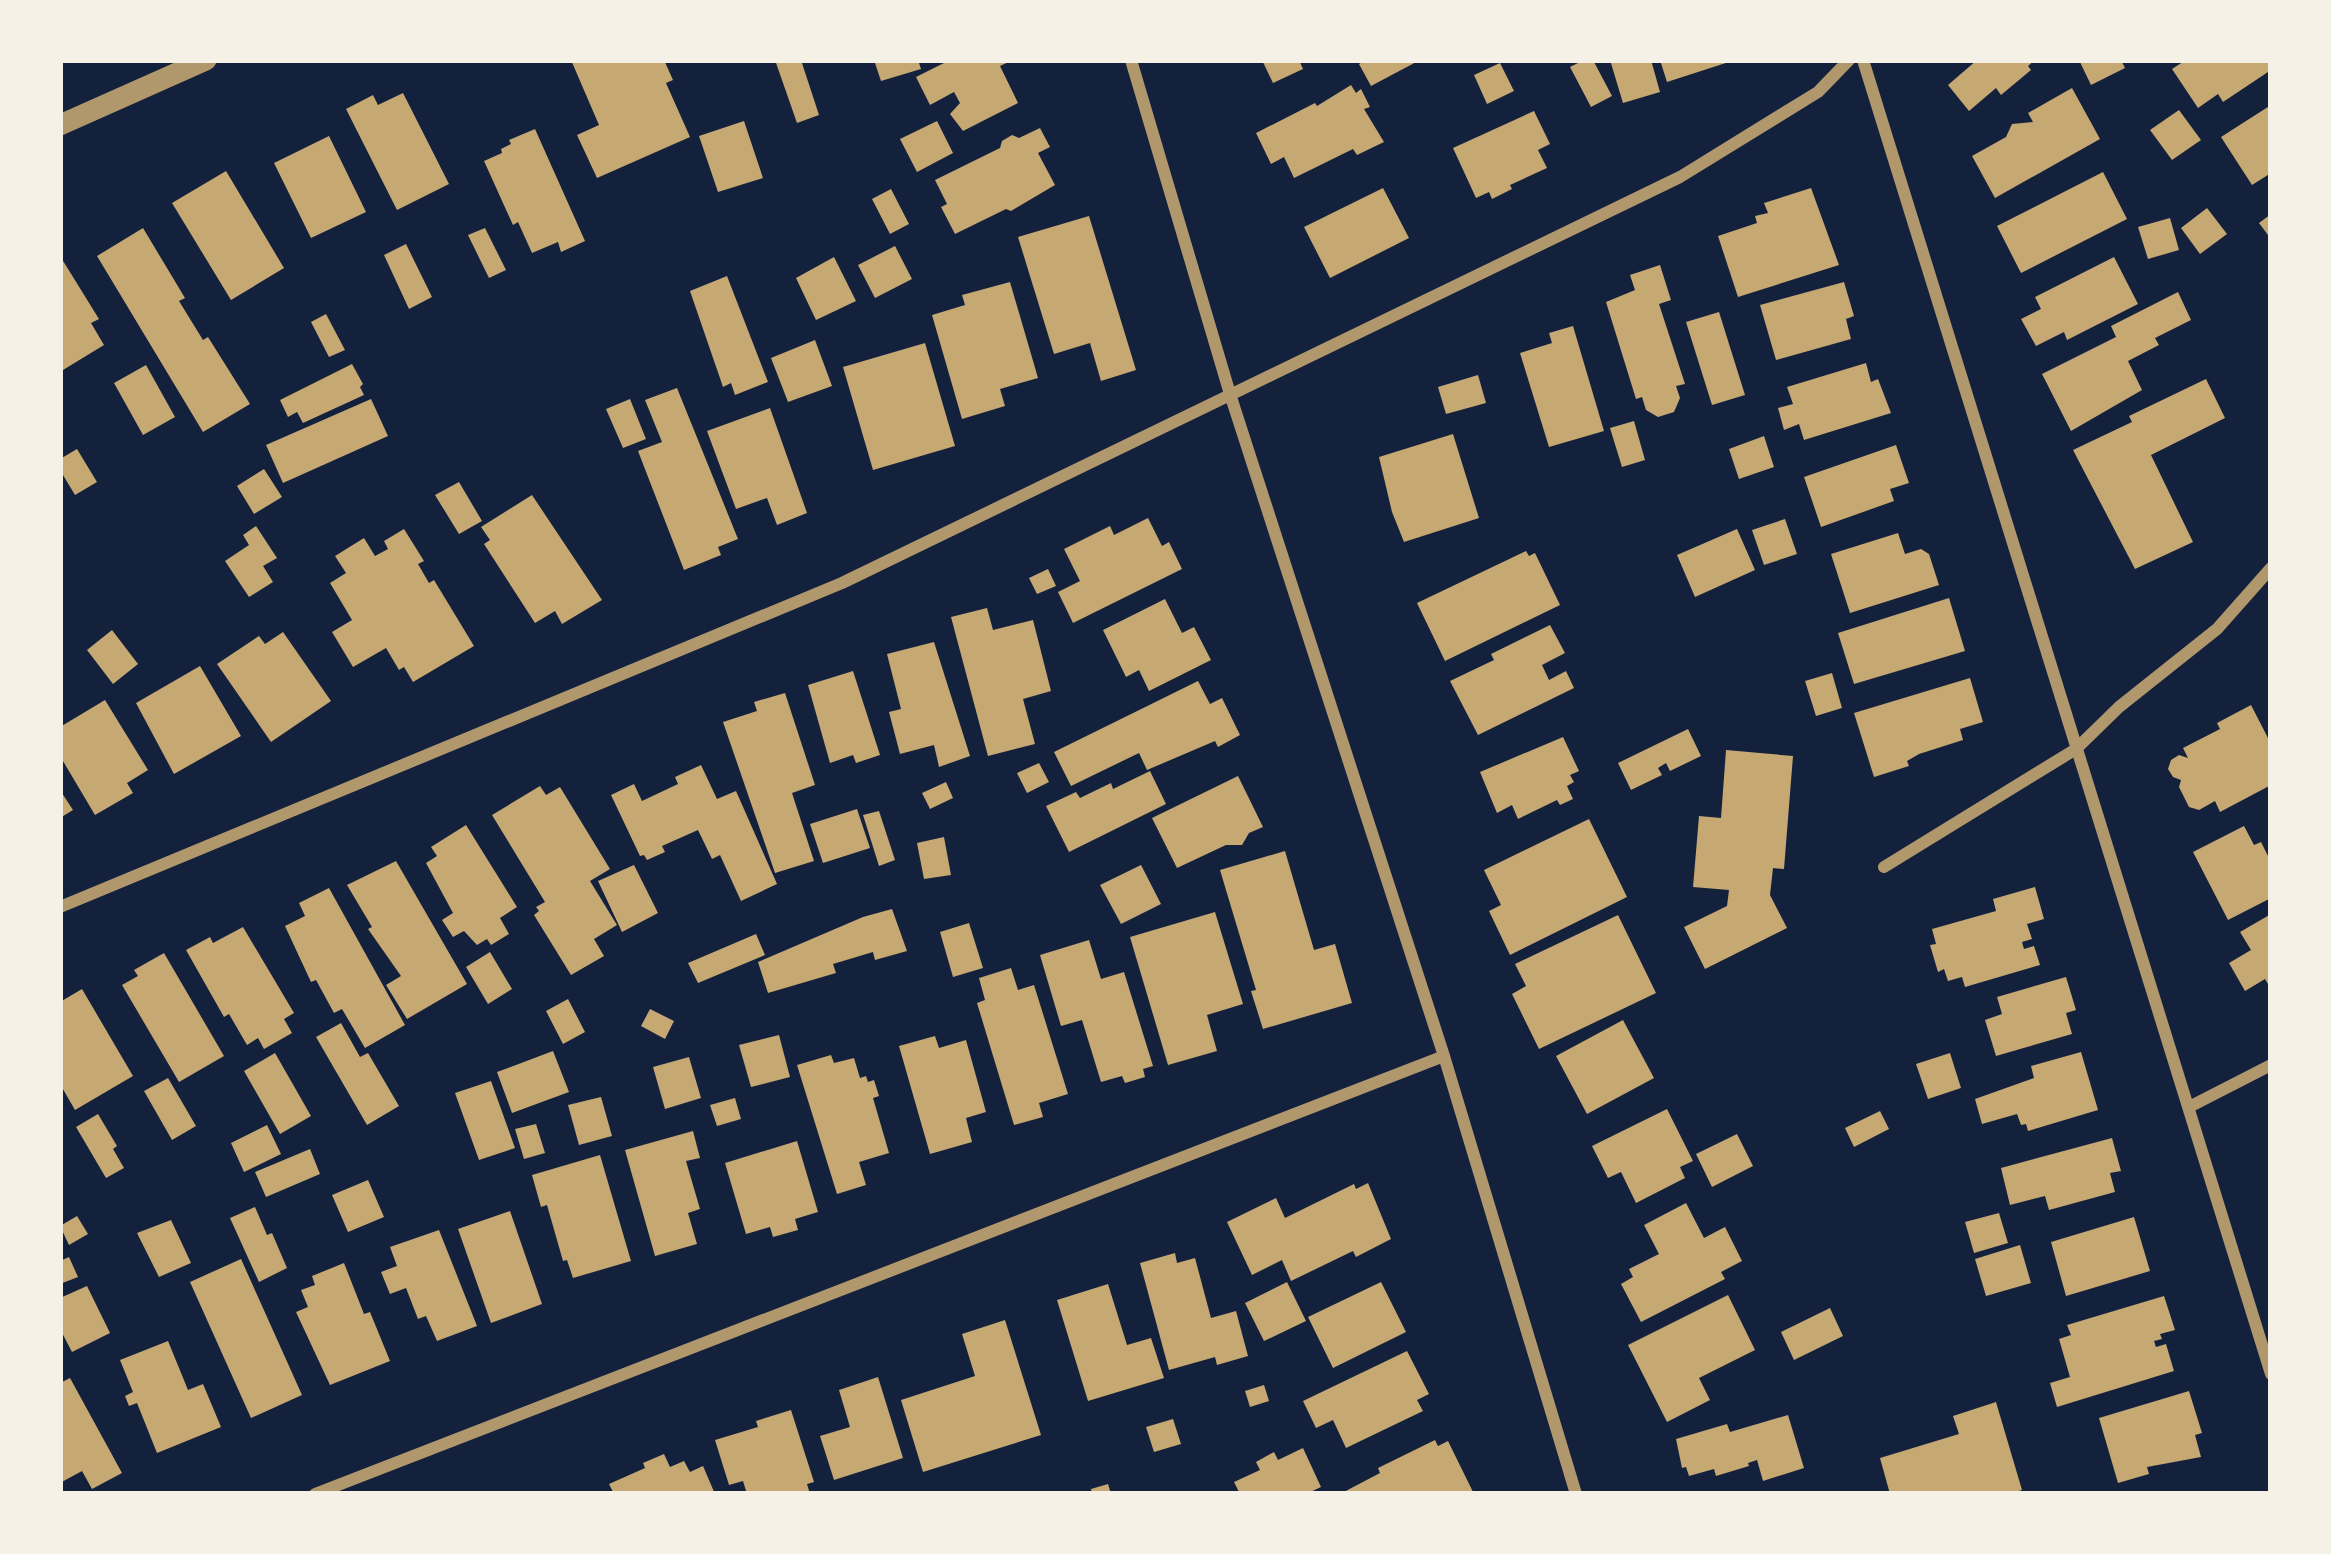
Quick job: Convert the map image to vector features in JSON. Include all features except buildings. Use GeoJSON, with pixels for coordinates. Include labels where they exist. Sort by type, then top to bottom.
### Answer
{"type":"FeatureCollection","features":[{"type":"Feature","properties":{"kind":"street"},"geometry":{"type":"LineString","coordinates":[[60,124],[206,60]]}},
{"type":"Feature","properties":{"kind":"street"},"geometry":{"type":"LineString","coordinates":[[1131,60],[1230,394],[1444,1056],[1576,1494]]}},
{"type":"Feature","properties":{"kind":"street"},"geometry":{"type":"LineString","coordinates":[[60,908],[842,583],[1679,177],[1818,92],[1849,60]]}},
{"type":"Feature","properties":{"kind":"street"},"geometry":{"type":"LineString","coordinates":[[1863,60],[2271,1373]]}},
{"type":"Feature","properties":{"kind":"street"},"geometry":{"type":"LineString","coordinates":[[1884,866],[2076,748],[2217,629],[2271,568]]}},
{"type":"Feature","properties":{"kind":"street"},"geometry":{"type":"LineString","coordinates":[[315,1494],[1444,1056]]}},
{"type":"Feature","properties":{"kind":"street"},"geometry":{"type":"LineString","coordinates":[[2191,1106],[2271,1065]]}}]}
